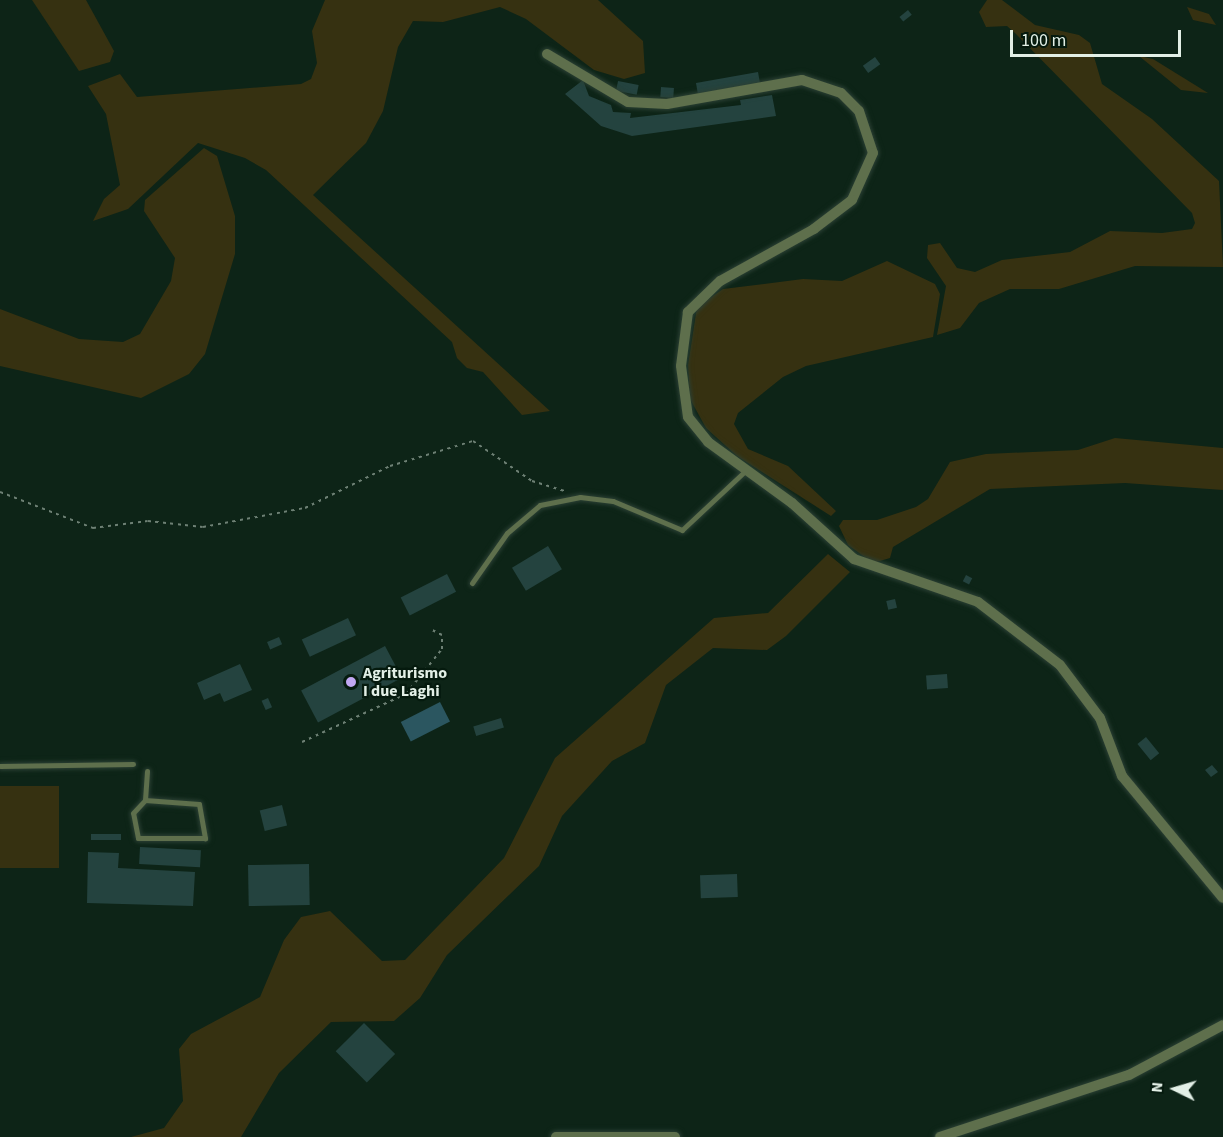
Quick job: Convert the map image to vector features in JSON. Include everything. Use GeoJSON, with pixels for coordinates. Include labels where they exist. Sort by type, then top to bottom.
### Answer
{"type":"FeatureCollection","features":[{"type":"Feature","properties":{"kind":"street"},"geometry":{"type":"LineString","coordinates":[[547,54],[623,101],[667,104],[802,80],[841,93],[868,124],[872,162],[852,200],[814,229],[720,281],[686,318],[681,366],[686,410],[708,442],[792,503],[854,559],[978,602],[1060,665],[1100,718],[1122,776],[1223,898]]}},
{"type":"Feature","properties":{"kind":"street"},"geometry":{"type":"LineString","coordinates":[[940,1137],[1130,1075],[1223,1025]]}},
{"type":"Feature","properties":{"kind":"street"},"geometry":{"type":"LineString","coordinates":[[556,1137],[675,1137]]}},
{"type":"Feature","properties":{"kind":"lane"},"geometry":{"type":"LineString","coordinates":[[472,583],[507,533],[540,506],[573,497],[613,501],[682,530],[745,471]]}},
{"type":"Feature","properties":{"kind":"lane"},"geometry":{"type":"LineString","coordinates":[[0,766],[133,764]]}},
{"type":"Feature","properties":{"kind":"lane"},"geometry":{"type":"LineString","coordinates":[[145,800],[199,804],[205,838],[138,838],[133,813],[145,800],[147,771]]}},
{"type":"Feature","properties":{"kind":"path"},"geometry":{"type":"LineString","coordinates":[[0,492],[93,528],[148,521],[204,527],[304,508],[390,466],[473,441],[532,481],[573,497]]}},
{"type":"Feature","properties":{"kind":"path"},"geometry":{"type":"LineString","coordinates":[[302,742],[406,694],[441,649],[442,635],[432,630]]}},
{"type":"Feature","properties":{"kind":"shaded area"},"geometry":{"type":"Polygon","coordinates":[[[32,0],[86,0],[114,51],[110,62],[79,71],[32,0]]]}},
{"type":"Feature","properties":{"kind":"shaded area"},"geometry":{"type":"Polygon","coordinates":[[[325,0],[598,0],[643,41],[645,73],[624,79],[594,70],[526,19],[500,7],[443,22],[413,21],[398,47],[383,111],[366,143],[313,195],[550,411],[522,415],[483,372],[467,368],[457,358],[452,342],[266,170],[245,158],[198,143],[128,209],[93,221],[104,199],[120,185],[106,114],[88,86],[120,74],[137,97],[301,84],[311,79],[317,63],[312,31],[325,0]]]}},
{"type":"Feature","properties":{"kind":"shaded area"},"geometry":{"type":"Polygon","coordinates":[[[987,0],[1002,0],[1035,25],[1079,35],[1090,43],[1102,84],[1152,119],[1219,181],[1223,267],[1135,266],[1059,289],[1010,289],[979,303],[960,328],[937,335],[946,286],[927,258],[928,245],[940,243],[957,268],[975,272],[1002,260],[1070,252],[1110,231],[1162,233],[1192,229],[1195,223],[1192,213],[1016,34],[1007,26],[986,27],[979,12],[987,0]]]}},
{"type":"Feature","properties":{"kind":"shaded area"},"geometry":{"type":"Polygon","coordinates":[[[1187,7],[1209,14],[1216,25],[1193,20],[1187,7]]]}},
{"type":"Feature","properties":{"kind":"shaded area"},"geometry":{"type":"Polygon","coordinates":[[[1139,56],[1153,59],[1208,93],[1181,90],[1139,56]]]}},
{"type":"Feature","properties":{"kind":"shaded area"},"geometry":{"type":"Polygon","coordinates":[[[204,148],[217,156],[235,216],[235,254],[205,354],[189,374],[141,398],[0,366],[0,309],[79,339],[123,342],[140,334],[171,281],[175,258],[144,211],[145,200],[204,148]]]}},
{"type":"Feature","properties":{"kind":"shaded area"},"geometry":{"type":"Polygon","coordinates":[[[887,261],[935,284],[940,294],[933,337],[806,366],[783,377],[738,413],[734,424],[748,449],[788,466],[836,511],[831,516],[737,456],[706,428],[690,399],[688,365],[697,307],[723,289],[803,279],[842,281],[887,261]]]}},
{"type":"Feature","properties":{"kind":"shaded area"},"geometry":{"type":"Polygon","coordinates":[[[1115,438],[1223,448],[1223,490],[1125,483],[990,489],[893,547],[890,558],[873,563],[848,545],[839,526],[843,520],[877,520],[916,507],[928,499],[950,462],[986,454],[1078,450],[1115,438]]]}},
{"type":"Feature","properties":{"kind":"shaded area"},"geometry":{"type":"Polygon","coordinates":[[[828,554],[850,572],[786,636],[767,650],[713,648],[666,685],[645,743],[612,761],[562,816],[539,866],[447,955],[420,998],[394,1021],[331,1022],[279,1073],[241,1137],[131,1137],[164,1128],[183,1101],[179,1049],[191,1034],[260,997],[284,940],[301,917],[330,911],[382,961],[405,960],[504,858],[555,758],[714,618],[768,613],[828,554]]]}},
{"type":"Feature","properties":{"kind":"shaded area"},"geometry":{"type":"Polygon","coordinates":[[[0,786],[59,786],[59,868],[0,868],[0,786]]]}},
{"type":"Feature","properties":{"kind":"water"},"geometry":{"type":"Polygon","coordinates":[[[440,702],[450,722],[411,742],[401,722],[440,702]]]}},
{"type":"Feature","properties":{"kind":"building"},"geometry":{"type":"Polygon","coordinates":[[[908,10],[912,15],[903,22],[899,17],[908,10]]]}},
{"type":"Feature","properties":{"kind":"building"},"geometry":{"type":"Polygon","coordinates":[[[875,57],[880,64],[868,73],[863,66],[875,57]]]}},
{"type":"Feature","properties":{"kind":"building"},"geometry":{"type":"Polygon","coordinates":[[[758,72],[760,83],[698,94],[696,83],[758,72]]]}},
{"type":"Feature","properties":{"kind":"building"},"geometry":{"type":"Polygon","coordinates":[[[583,80],[589,96],[611,105],[613,112],[631,113],[630,118],[741,105],[740,100],[772,95],[776,116],[632,136],[601,126],[565,94],[583,80]]]}},
{"type":"Feature","properties":{"kind":"building"},"geometry":{"type":"Polygon","coordinates":[[[618,81],[639,85],[637,95],[616,91],[618,81]]]}},
{"type":"Feature","properties":{"kind":"building"},"geometry":{"type":"Polygon","coordinates":[[[661,87],[674,88],[673,98],[660,97],[661,87]]]}},
{"type":"Feature","properties":{"kind":"building"},"geometry":{"type":"Polygon","coordinates":[[[548,546],[562,569],[526,591],[512,568],[548,546]]]}},
{"type":"Feature","properties":{"kind":"building"},"geometry":{"type":"Polygon","coordinates":[[[447,574],[456,592],[410,615],[401,598],[447,574]]]}},
{"type":"Feature","properties":{"kind":"building"},"geometry":{"type":"Polygon","coordinates":[[[966,575],[972,578],[969,584],[963,581],[966,575]]]}},
{"type":"Feature","properties":{"kind":"building"},"geometry":{"type":"Polygon","coordinates":[[[895,599],[897,608],[888,610],[886,601],[895,599]]]}},
{"type":"Feature","properties":{"kind":"building"},"geometry":{"type":"Polygon","coordinates":[[[348,618],[356,635],[310,657],[302,640],[348,618]]]}},
{"type":"Feature","properties":{"kind":"building"},"geometry":{"type":"Polygon","coordinates":[[[279,637],[282,644],[270,649],[267,642],[279,637]]]}},
{"type":"Feature","properties":{"kind":"building","name":"Agriturismo I due Laghi"},"geometry":{"type":"Polygon","coordinates":[[[385,646],[402,678],[318,722],[301,691],[385,646]]]}},
{"type":"Feature","properties":{"kind":"building"},"geometry":{"type":"Polygon","coordinates":[[[240,664],[252,690],[224,702],[220,693],[204,700],[197,683],[240,664]]]}},
{"type":"Feature","properties":{"kind":"building"},"geometry":{"type":"Polygon","coordinates":[[[947,674],[948,688],[927,689],[926,675],[947,674]]]}},
{"type":"Feature","properties":{"kind":"building"},"geometry":{"type":"Polygon","coordinates":[[[268,698],[272,707],[266,710],[262,701],[268,698]]]}},
{"type":"Feature","properties":{"kind":"building"},"geometry":{"type":"Polygon","coordinates":[[[501,718],[504,728],[476,736],[473,726],[501,718]]]}},
{"type":"Feature","properties":{"kind":"building"},"geometry":{"type":"Polygon","coordinates":[[[1146,737],[1159,753],[1151,760],[1137,744],[1146,737]]]}},
{"type":"Feature","properties":{"kind":"building"},"geometry":{"type":"Polygon","coordinates":[[[1212,765],[1218,772],[1211,777],[1205,770],[1212,765]]]}},
{"type":"Feature","properties":{"kind":"building"},"geometry":{"type":"Polygon","coordinates":[[[282,805],[287,825],[265,831],[260,811],[282,805]]]}},
{"type":"Feature","properties":{"kind":"building"},"geometry":{"type":"Polygon","coordinates":[[[91,834],[121,834],[121,840],[91,840],[91,834]]]}},
{"type":"Feature","properties":{"kind":"building"},"geometry":{"type":"Polygon","coordinates":[[[140,847],[201,850],[200,867],[139,864],[140,847]]]}},
{"type":"Feature","properties":{"kind":"building"},"geometry":{"type":"Polygon","coordinates":[[[88,852],[119,853],[118,868],[195,872],[193,906],[87,903],[88,852]]]}},
{"type":"Feature","properties":{"kind":"building"},"geometry":{"type":"Polygon","coordinates":[[[309,864],[310,905],[249,906],[248,865],[309,864]]]}},
{"type":"Feature","properties":{"kind":"building"},"geometry":{"type":"Polygon","coordinates":[[[737,874],[738,897],[701,898],[700,875],[737,874]]]}},
{"type":"Feature","properties":{"kind":"building"},"geometry":{"type":"Polygon","coordinates":[[[364,1023],[395,1054],[367,1082],[336,1051],[364,1023]]]}},
{"type":"Feature","properties":{"kind":"place","name":"Agriturismo I due Laghi"},"geometry":{"type":"Point","coordinates":[351,682]}}]}
